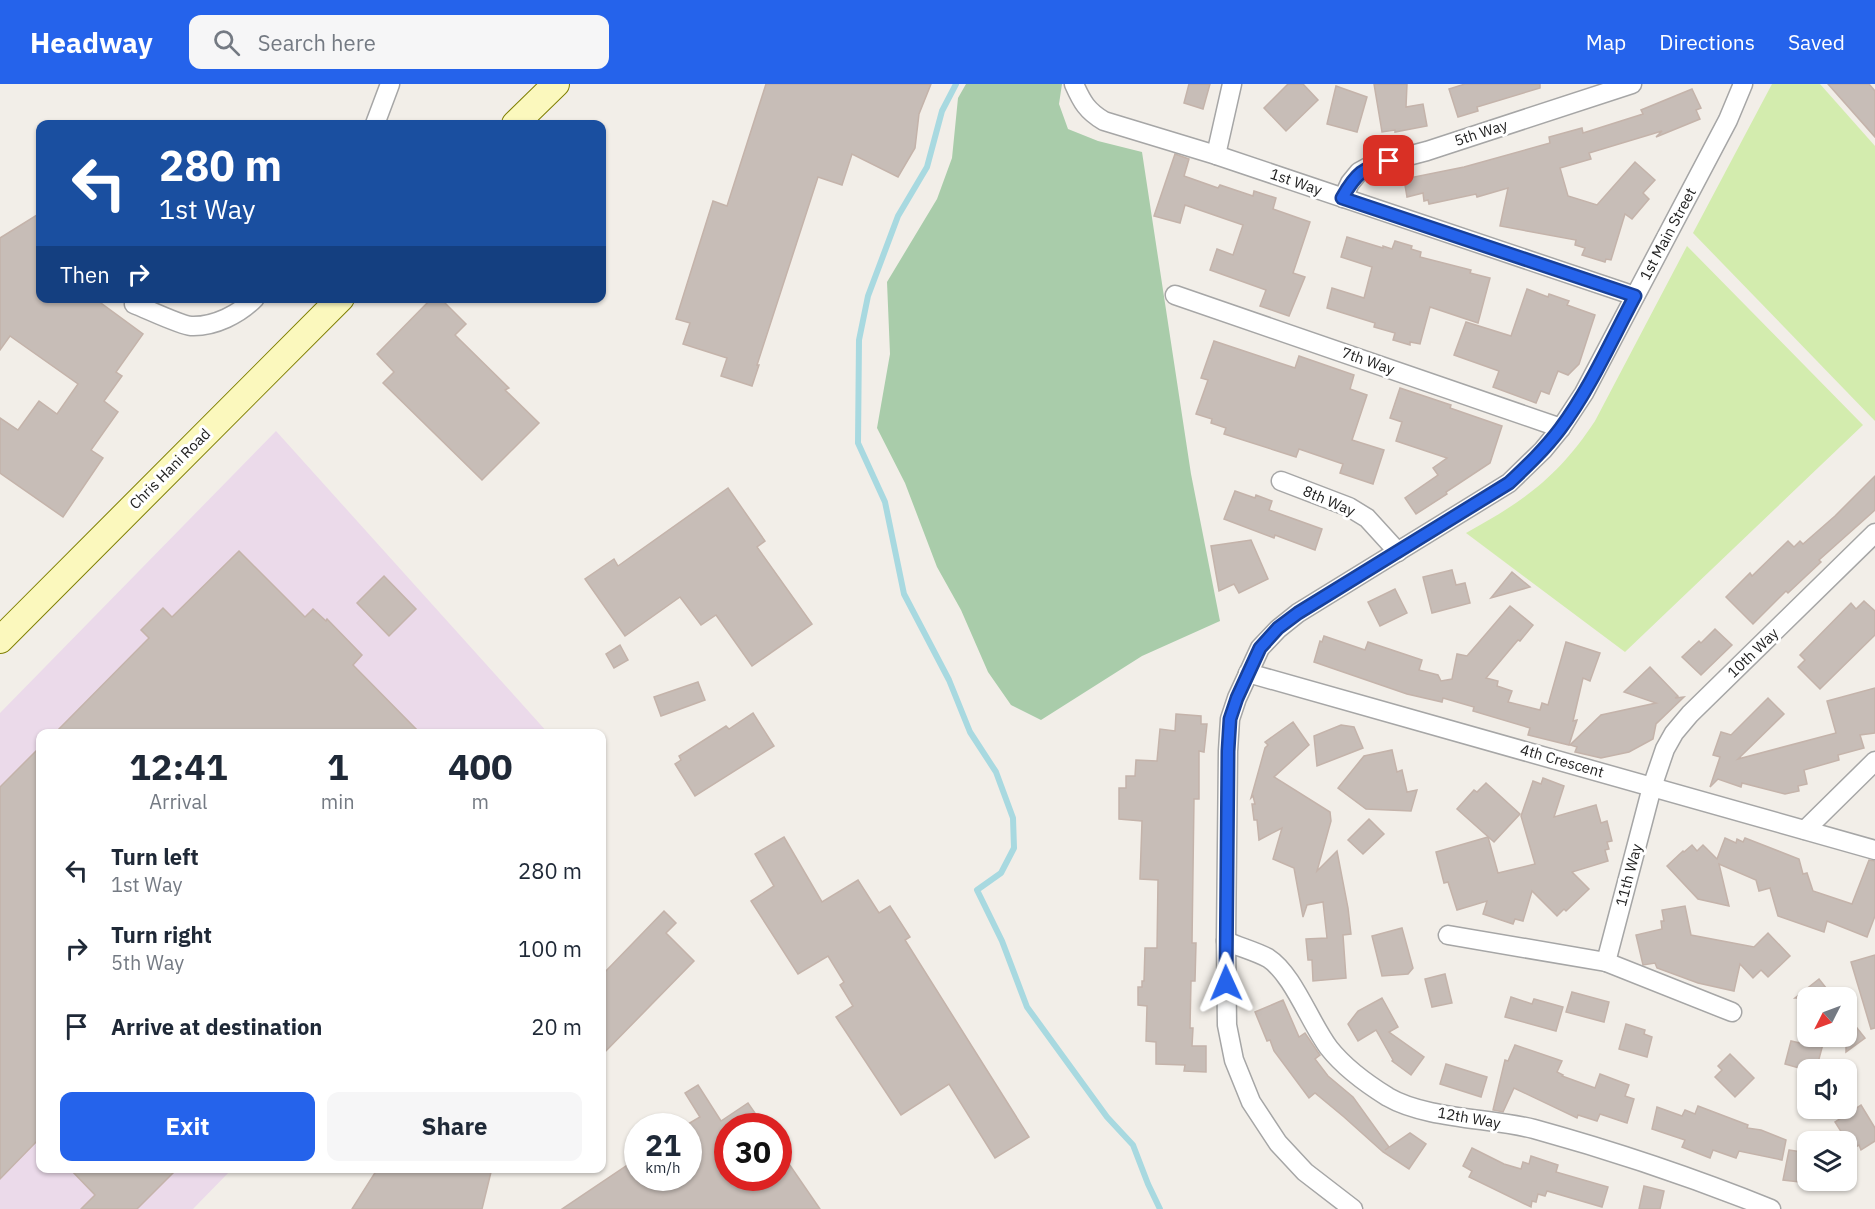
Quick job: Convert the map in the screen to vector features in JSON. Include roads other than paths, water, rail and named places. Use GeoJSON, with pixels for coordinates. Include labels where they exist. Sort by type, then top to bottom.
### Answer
{"type":"FeatureCollection","features":[{"type":"Feature","properties":{"kind":"main road"},"geometry":{"type":"LineString","coordinates":[[519,120],[556,84]]}},
{"type":"Feature","properties":{"kind":"main road","name":"Chris Hani Road"},"geometry":{"type":"LineString","coordinates":[[0,640],[336,303]]}},
{"type":"Feature","properties":{"kind":"street"},"geometry":{"type":"LineString","coordinates":[[376,120],[390,84]]}},
{"type":"Feature","properties":{"kind":"street","name":"1st Way"},"geometry":{"type":"LineString","coordinates":[[1074,84],[1081,100],[1091,113],[1104,121],[1216,155],[1635,296]]}},
{"type":"Feature","properties":{"kind":"street"},"geometry":{"type":"LineString","coordinates":[[1216,155],[1232,84]]}},
{"type":"Feature","properties":{"kind":"street","name":"5th Way"},"geometry":{"type":"LineString","coordinates":[[1342,198],[1359,172],[1370,166],[1427,151],[1632,84]]}},
{"type":"Feature","properties":{"kind":"street","name":"1st Main Street"},"geometry":{"type":"LineString","coordinates":[[1353,1209],[1305,1172],[1278,1143],[1251,1102],[1234,1060],[1227,1025],[1226,941],[1230,719],[1260,648],[1278,628],[1298,613],[1509,483],[1543,450],[1561,428],[1584,393],[1728,120],[1743,84]]}},
{"type":"Feature","properties":{"kind":"street","name":"7th Way"},"geometry":{"type":"LineString","coordinates":[[1175,295],[1561,428]]}},
{"type":"Feature","properties":{"kind":"street"},"geometry":{"type":"LineString","coordinates":[[134,304],[190,326],[204,325],[223,319],[249,303]]}},
{"type":"Feature","properties":{"kind":"street","name":"8th Way"},"geometry":{"type":"LineString","coordinates":[[1281,481],[1349,507],[1367,518],[1398,552]]}},
{"type":"Feature","properties":{"kind":"street","name":"10th Way"},"geometry":{"type":"LineString","coordinates":[[1653,787],[1665,748],[1680,726],[1875,533]]}},
{"type":"Feature","properties":{"kind":"street","name":"4th Crescent"},"geometry":{"type":"LineString","coordinates":[[1248,673],[1875,850]]}},
{"type":"Feature","properties":{"kind":"street"},"geometry":{"type":"LineString","coordinates":[[1805,830],[1875,761]]}},
{"type":"Feature","properties":{"kind":"street","name":"11th Way"},"geometry":{"type":"LineString","coordinates":[[1606,962],[1653,787]]}},
{"type":"Feature","properties":{"kind":"street"},"geometry":{"type":"LineString","coordinates":[[1448,935],[1606,962],[1732,1012]]}},
{"type":"Feature","properties":{"kind":"street","name":"12th Way"},"geometry":{"type":"LineString","coordinates":[[1226,941],[1268,959],[1281,970],[1329,1048],[1352,1071],[1389,1098],[1430,1111],[1532,1129],[1671,1172],[1771,1209]]}},
{"type":"Feature","properties":{"kind":"waterway"},"geometry":{"type":"LineString","coordinates":[[956,84],[942,111],[927,167],[898,216],[868,296],[859,340],[858,443],[885,502],[904,594],[949,680],[970,732],[996,772],[1013,818],[1014,848],[1001,873],[977,890],[1002,941],[1027,1007],[1107,1117],[1133,1145],[1160,1209]]}}]}
